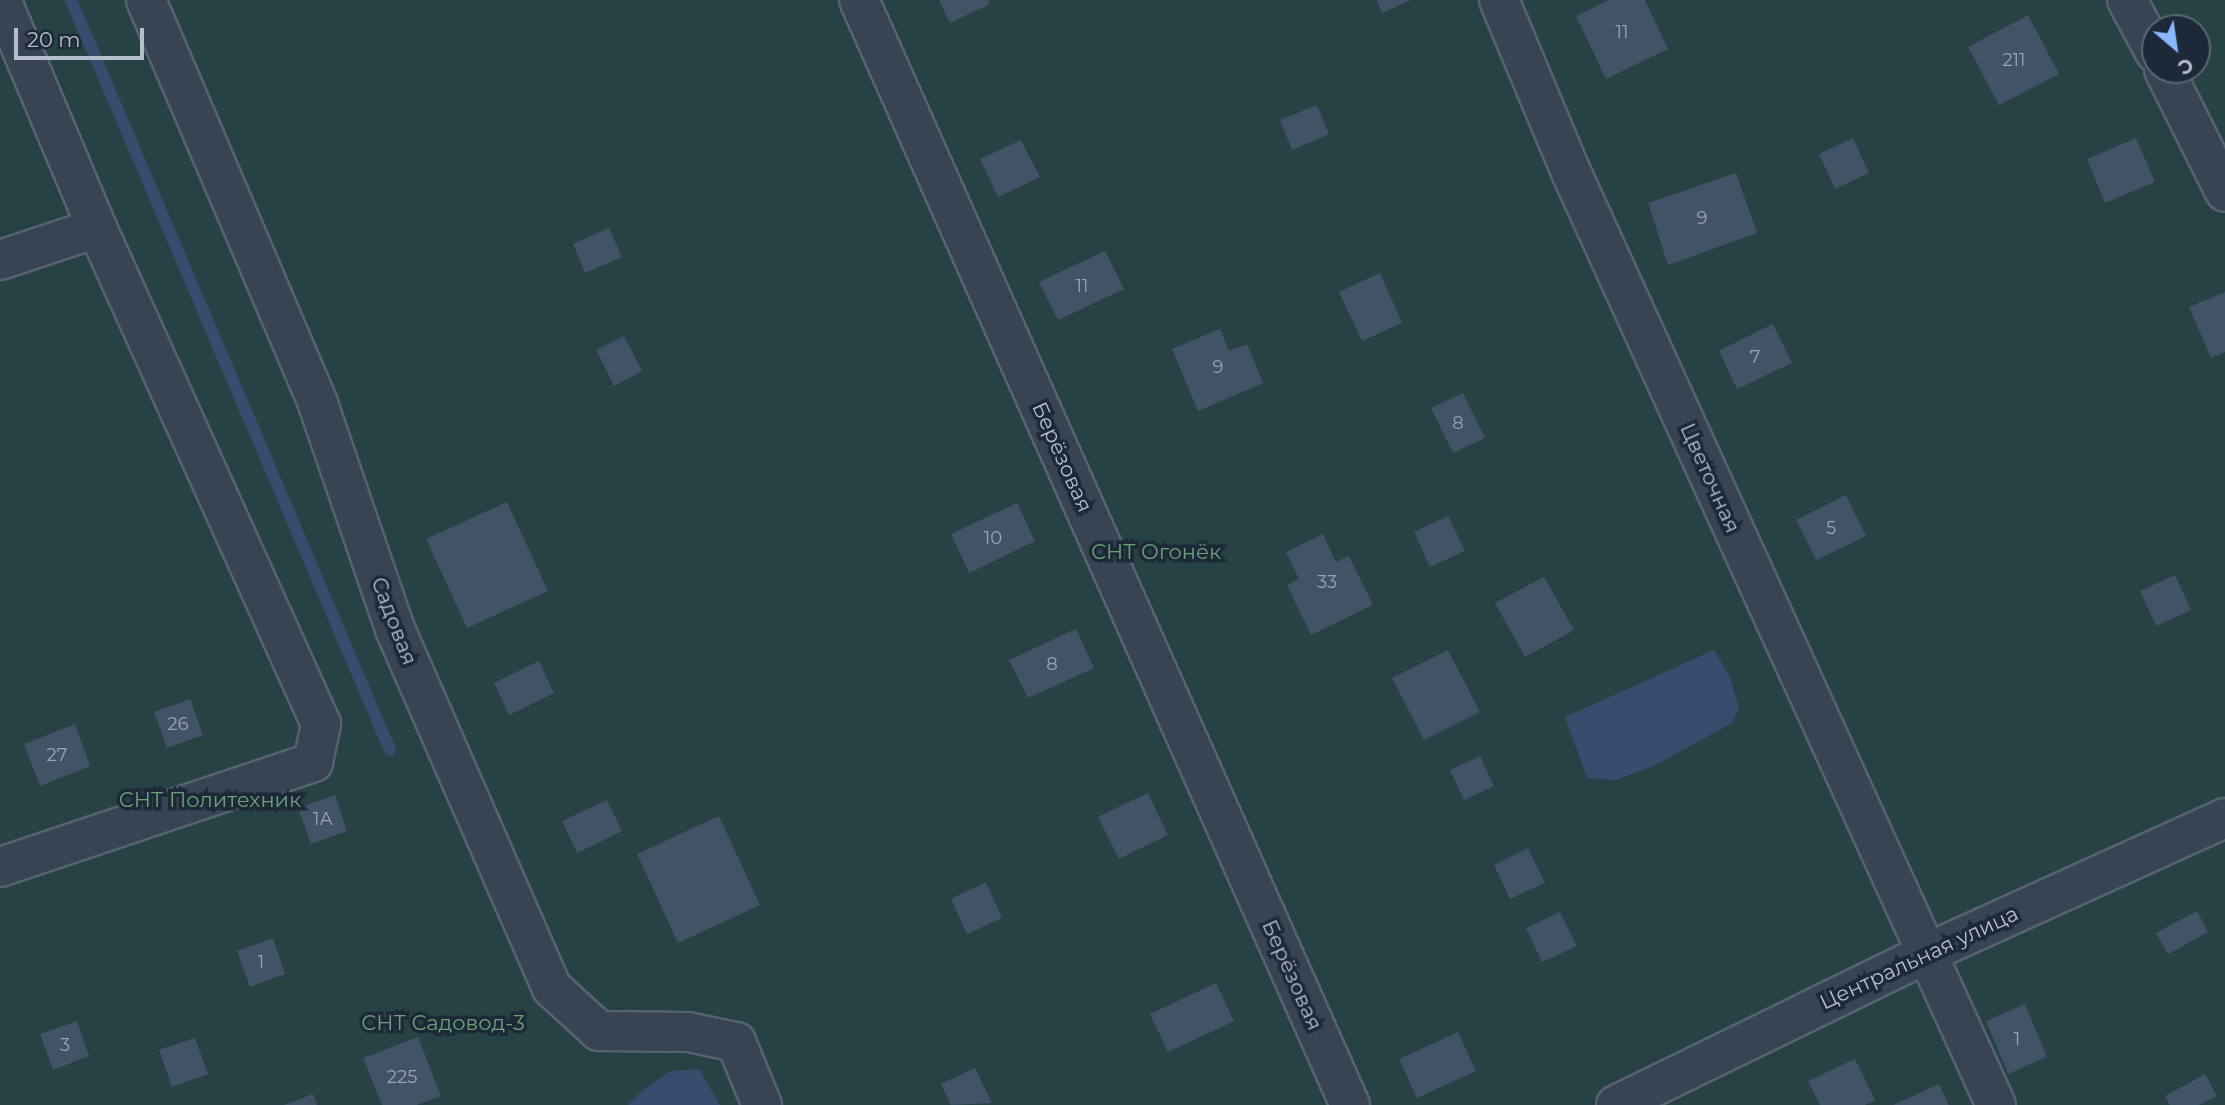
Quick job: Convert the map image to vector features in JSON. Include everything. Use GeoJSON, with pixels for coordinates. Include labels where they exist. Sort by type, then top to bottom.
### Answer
{"type":"FeatureCollection","features":[{"type":"Feature","properties":{"kind":"street"},"geometry":{"type":"LineString","coordinates":[[0,867],[313,762],[321,724],[97,228],[1,0]]}},
{"type":"Feature","properties":{"kind":"street","name":"Садовая"},"geometry":{"type":"LineString","coordinates":[[146,0],[318,404],[395,629],[552,988],[599,1031],[688,1032],[736,1042],[762,1105]]}},
{"type":"Feature","properties":{"kind":"street","name":"Берёзовая"},"geometry":{"type":"LineString","coordinates":[[859,0],[1350,1105]]}},
{"type":"Feature","properties":{"kind":"street","name":"Цветочная"},"geometry":{"type":"LineString","coordinates":[[1499,0],[1577,184],[1996,1105]]}},
{"type":"Feature","properties":{"kind":"street"},"geometry":{"type":"LineString","coordinates":[[2127,0],[2141,26]]}},
{"type":"Feature","properties":{"kind":"street"},"geometry":{"type":"LineString","coordinates":[[2171,84],[2225,192]]}},
{"type":"Feature","properties":{"kind":"street"},"geometry":{"type":"LineString","coordinates":[[0,260],[97,228]]}},
{"type":"Feature","properties":{"kind":"street","name":"Центральная улица"},"geometry":{"type":"LineString","coordinates":[[1616,1105],[1926,954],[2225,818]]}},
{"type":"Feature","properties":{"kind":"green space","name":"СНТ Огонёк"},"geometry":{"type":"Polygon","coordinates":[[[0,0],[2225,0],[2225,1105],[0,1105],[0,0]]]}},
{"type":"Feature","properties":{"kind":"water"},"geometry":{"type":"Polygon","coordinates":[[[1714,650],[1730,677],[1739,708],[1732,723],[1652,767],[1615,780],[1587,778],[1565,717],[1714,650]]]}},
{"type":"Feature","properties":{"kind":"water"},"geometry":{"type":"Polygon","coordinates":[[[699,1069],[720,1105],[628,1105],[643,1090],[670,1071],[699,1069]]]}},
{"type":"Feature","properties":{"kind":"building"},"geometry":{"type":"Polygon","coordinates":[[[939,0],[988,0],[990,4],[950,23],[939,0]]]}},
{"type":"Feature","properties":{"kind":"building"},"geometry":{"type":"Polygon","coordinates":[[[1377,0],[1411,0],[1382,13],[1377,0]]]}},
{"type":"Feature","properties":{"kind":"building"},"geometry":{"type":"Polygon","coordinates":[[[1609,0],[1645,0],[1668,49],[1606,79],[1576,16],[1609,0]]]}},
{"type":"Feature","properties":{"kind":"building"},"geometry":{"type":"Polygon","coordinates":[[[2028,15],[2059,74],[1999,105],[1968,47],[2028,15]]]}},
{"type":"Feature","properties":{"kind":"building"},"geometry":{"type":"Polygon","coordinates":[[[1317,105],[1329,134],[1292,150],[1280,120],[1317,105]]]}},
{"type":"Feature","properties":{"kind":"building"},"geometry":{"type":"Polygon","coordinates":[[[1853,138],[1869,173],[1835,189],[1819,154],[1853,138]]]}},
{"type":"Feature","properties":{"kind":"building"},"geometry":{"type":"Polygon","coordinates":[[[2136,138],[2155,182],[2105,203],[2087,159],[2136,138]]]}},
{"type":"Feature","properties":{"kind":"building"},"geometry":{"type":"Polygon","coordinates":[[[1021,140],[1040,177],[998,197],[980,159],[1021,140]]]}},
{"type":"Feature","properties":{"kind":"building"},"geometry":{"type":"Polygon","coordinates":[[[1736,173],[1757,233],[1668,265],[1648,203],[1736,173]]]}},
{"type":"Feature","properties":{"kind":"building"},"geometry":{"type":"Polygon","coordinates":[[[609,228],[622,257],[585,273],[573,244],[609,228]]]}},
{"type":"Feature","properties":{"kind":"building"},"geometry":{"type":"Polygon","coordinates":[[[1105,251],[1124,289],[1058,320],[1039,282],[1105,251]]]}},
{"type":"Feature","properties":{"kind":"building"},"geometry":{"type":"Polygon","coordinates":[[[1380,273],[1402,323],[1362,341],[1339,292],[1380,273]]]}},
{"type":"Feature","properties":{"kind":"building"},"geometry":{"type":"Polygon","coordinates":[[[2225,292],[2225,352],[2211,358],[2189,307],[2225,292]]]}},
{"type":"Feature","properties":{"kind":"building"},"geometry":{"type":"Polygon","coordinates":[[[1773,324],[1792,363],[1737,389],[1719,351],[1773,324]]]}},
{"type":"Feature","properties":{"kind":"building"},"geometry":{"type":"Polygon","coordinates":[[[1220,329],[1229,351],[1247,344],[1263,383],[1198,411],[1172,349],[1220,329]]]}},
{"type":"Feature","properties":{"kind":"building"},"geometry":{"type":"Polygon","coordinates":[[[624,336],[642,371],[614,386],[596,350],[624,336]]]}},
{"type":"Feature","properties":{"kind":"building"},"geometry":{"type":"Polygon","coordinates":[[[1463,393],[1485,438],[1453,453],[1431,408],[1463,393]]]}},
{"type":"Feature","properties":{"kind":"building"},"geometry":{"type":"Polygon","coordinates":[[[1846,495],[1866,536],[1816,560],[1796,520],[1846,495]]]}},
{"type":"Feature","properties":{"kind":"building"},"geometry":{"type":"Polygon","coordinates":[[[507,502],[548,591],[467,628],[426,539],[507,502]]]}},
{"type":"Feature","properties":{"kind":"building"},"geometry":{"type":"Polygon","coordinates":[[[1017,503],[1035,541],[969,573],[951,534],[1017,503]]]}},
{"type":"Feature","properties":{"kind":"building"},"geometry":{"type":"Polygon","coordinates":[[[1448,516],[1465,551],[1430,567],[1414,532],[1448,516]]]}},
{"type":"Feature","properties":{"kind":"building"},"geometry":{"type":"Polygon","coordinates":[[[1323,534],[1336,562],[1349,556],[1373,605],[1311,635],[1287,585],[1299,579],[1286,552],[1323,534]]]}},
{"type":"Feature","properties":{"kind":"building"},"geometry":{"type":"Polygon","coordinates":[[[2175,575],[2191,610],[2156,626],[2140,591],[2175,575]]]}},
{"type":"Feature","properties":{"kind":"building"},"geometry":{"type":"Polygon","coordinates":[[[1544,577],[1574,630],[1525,657],[1495,603],[1544,577]]]}},
{"type":"Feature","properties":{"kind":"building"},"geometry":{"type":"Polygon","coordinates":[[[1076,629],[1094,668],[1028,698],[1009,660],[1076,629]]]}},
{"type":"Feature","properties":{"kind":"building"},"geometry":{"type":"Polygon","coordinates":[[[1448,650],[1480,712],[1424,740],[1392,678],[1448,650]]]}},
{"type":"Feature","properties":{"kind":"building"},"geometry":{"type":"Polygon","coordinates":[[[539,661],[554,693],[509,715],[494,683],[539,661]]]}},
{"type":"Feature","properties":{"kind":"building"},"geometry":{"type":"Polygon","coordinates":[[[190,699],[203,735],[167,748],[154,712],[190,699]]]}},
{"type":"Feature","properties":{"kind":"building"},"geometry":{"type":"Polygon","coordinates":[[[75,724],[90,766],[40,786],[24,744],[75,724]]]}},
{"type":"Feature","properties":{"kind":"building"},"geometry":{"type":"Polygon","coordinates":[[[1480,756],[1494,786],[1464,800],[1450,770],[1480,756]]]}},
{"type":"Feature","properties":{"kind":"building"},"geometry":{"type":"Polygon","coordinates":[[[1148,793],[1168,835],[1119,859],[1098,817],[1148,793]]]}},
{"type":"Feature","properties":{"kind":"building"},"geometry":{"type":"Polygon","coordinates":[[[335,795],[347,831],[311,844],[298,808],[335,795]]]}},
{"type":"Feature","properties":{"kind":"building"},"geometry":{"type":"Polygon","coordinates":[[[607,800],[622,831],[577,853],[562,821],[607,800]]]}},
{"type":"Feature","properties":{"kind":"building"},"geometry":{"type":"Polygon","coordinates":[[[719,816],[760,905],[678,943],[637,854],[719,816]]]}},
{"type":"Feature","properties":{"kind":"building"},"geometry":{"type":"Polygon","coordinates":[[[1528,848],[1545,883],[1510,899],[1494,865],[1528,848]]]}},
{"type":"Feature","properties":{"kind":"building"},"geometry":{"type":"Polygon","coordinates":[[[986,882],[1002,918],[967,934],[951,899],[986,882]]]}},
{"type":"Feature","properties":{"kind":"building"},"geometry":{"type":"Polygon","coordinates":[[[2197,911],[2208,932],[2168,954],[2156,933],[2197,911]]]}},
{"type":"Feature","properties":{"kind":"building"},"geometry":{"type":"Polygon","coordinates":[[[1560,912],[1577,946],[1542,962],[1526,928],[1560,912]]]}},
{"type":"Feature","properties":{"kind":"building"},"geometry":{"type":"Polygon","coordinates":[[[273,938],[285,974],[250,987],[237,951],[273,938]]]}},
{"type":"Feature","properties":{"kind":"building"},"geometry":{"type":"Polygon","coordinates":[[[1216,983],[1234,1021],[1168,1052],[1150,1014],[1216,983]]]}},
{"type":"Feature","properties":{"kind":"building"},"geometry":{"type":"Polygon","coordinates":[[[2025,1004],[2047,1057],[2008,1074],[1986,1021],[2025,1004]]]}},
{"type":"Feature","properties":{"kind":"building"},"geometry":{"type":"Polygon","coordinates":[[[77,1021],[89,1056],[53,1070],[40,1034],[77,1021]]]}},
{"type":"Feature","properties":{"kind":"building"},"geometry":{"type":"Polygon","coordinates":[[[1458,1032],[1476,1071],[1417,1098],[1399,1059],[1458,1032]]]}},
{"type":"Feature","properties":{"kind":"building"},"geometry":{"type":"Polygon","coordinates":[[[418,1037],[441,1096],[417,1105],[382,1105],[363,1058],[418,1037]]]}},
{"type":"Feature","properties":{"kind":"building"},"geometry":{"type":"Polygon","coordinates":[[[195,1038],[208,1074],[172,1087],[159,1050],[195,1038]]]}},
{"type":"Feature","properties":{"kind":"building"},"geometry":{"type":"Polygon","coordinates":[[[1855,1059],[1875,1100],[1865,1105],[1820,1105],[1808,1081],[1855,1059]]]}},
{"type":"Feature","properties":{"kind":"building"},"geometry":{"type":"Polygon","coordinates":[[[975,1068],[992,1103],[951,1105],[941,1084],[975,1068]]]}},
{"type":"Feature","properties":{"kind":"building"},"geometry":{"type":"Polygon","coordinates":[[[2205,1074],[2217,1096],[2199,1105],[2170,1105],[2165,1096],[2205,1074]]]}},
{"type":"Feature","properties":{"kind":"building"},"geometry":{"type":"Polygon","coordinates":[[[1939,1084],[1949,1105],[1893,1105],[1939,1084]]]}},
{"type":"Feature","properties":{"kind":"building"},"geometry":{"type":"Polygon","coordinates":[[[313,1094],[317,1105],[284,1105],[313,1094]]]}},
{"type":"Feature","properties":{"kind":"waterway"},"geometry":{"type":"LineString","coordinates":[[71,0],[390,750]]}},
{"type":"Feature","properties":{"kind":"park label","name":"СНТ Политехник"},"geometry":{"type":"Point","coordinates":[210,800]}},
{"type":"Feature","properties":{"kind":"park label","name":"СНТ Садовод-3"},"geometry":{"type":"Point","coordinates":[443,1023]}}]}
